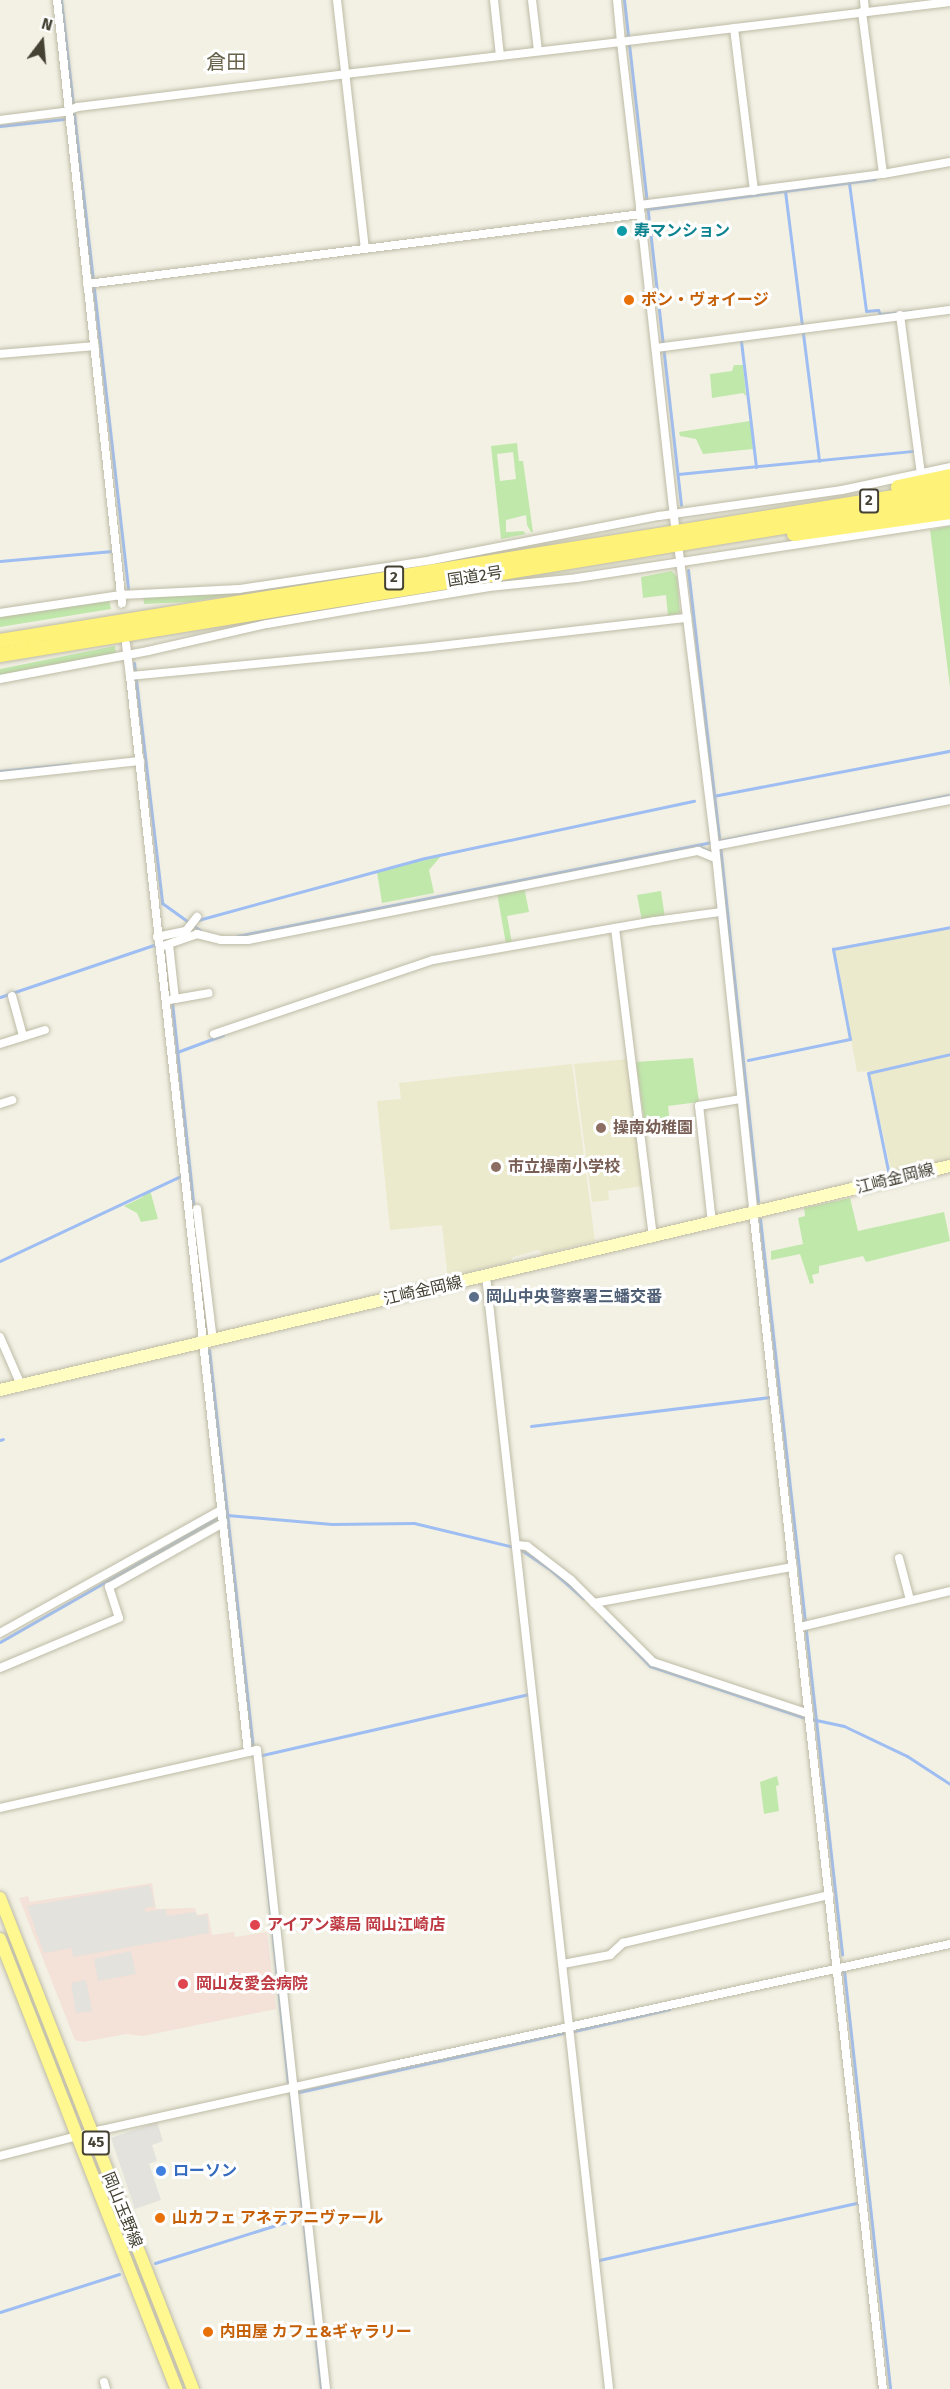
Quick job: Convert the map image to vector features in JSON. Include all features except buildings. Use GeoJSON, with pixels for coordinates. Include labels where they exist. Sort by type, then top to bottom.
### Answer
{"type":"FeatureCollection","features":[{"type":"Feature","properties":{"kind":"highway"},"geometry":{"type":"LineString","coordinates":[[788,514],[950,476]]}},
{"type":"Feature","properties":{"kind":"highway","name":"国道2号"},"geometry":{"type":"LineString","coordinates":[[0,641],[950,488]]}},
{"type":"Feature","properties":{"kind":"highway","name":"国道2号"},"geometry":{"type":"LineString","coordinates":[[0,655],[950,500]]}},
{"type":"Feature","properties":{"kind":"highway"},"geometry":{"type":"LineString","coordinates":[[732,535],[766,538],[950,512]]}},
{"type":"Feature","properties":{"kind":"highway"},"geometry":{"type":"LineString","coordinates":[[0,663],[161,628]]}},
{"type":"Feature","properties":{"kind":"highway"},"geometry":{"type":"LineString","coordinates":[[0,633],[27,637]]}},
{"type":"Feature","properties":{"kind":"main road","name":"江崎金岡線"},"geometry":{"type":"LineString","coordinates":[[0,1390],[950,1166]]}},
{"type":"Feature","properties":{"kind":"main road","name":"岡山玉野線"},"geometry":{"type":"LineString","coordinates":[[0,1898],[193,2389]]}},
{"type":"Feature","properties":{"kind":"main road","name":"岡山玉野線"},"geometry":{"type":"LineString","coordinates":[[0,1939],[176,2389]]}},
{"type":"Feature","properties":{"kind":"street"},"geometry":{"type":"LineString","coordinates":[[57,0],[72,109],[91,284],[95,346],[121,599]]}},
{"type":"Feature","properties":{"kind":"street"},"geometry":{"type":"LineString","coordinates":[[337,0],[365,248]]}},
{"type":"Feature","properties":{"kind":"street"},"geometry":{"type":"LineString","coordinates":[[494,0],[500,56]]}},
{"type":"Feature","properties":{"kind":"street"},"geometry":{"type":"LineString","coordinates":[[532,0],[538,51]]}},
{"type":"Feature","properties":{"kind":"street"},"geometry":{"type":"LineString","coordinates":[[617,0],[627,41],[643,207],[661,348],[675,524]]}},
{"type":"Feature","properties":{"kind":"street"},"geometry":{"type":"LineString","coordinates":[[864,0],[883,174]]}},
{"type":"Feature","properties":{"kind":"street"},"geometry":{"type":"LineString","coordinates":[[0,120],[345,74],[950,2]]}},
{"type":"Feature","properties":{"kind":"street"},"geometry":{"type":"LineString","coordinates":[[734,28],[754,190]]}},
{"type":"Feature","properties":{"kind":"street"},"geometry":{"type":"LineString","coordinates":[[91,284],[365,248],[754,190],[883,174],[950,162]]}},
{"type":"Feature","properties":{"kind":"street"},"geometry":{"type":"LineString","coordinates":[[661,348],[950,310]]}},
{"type":"Feature","properties":{"kind":"street"},"geometry":{"type":"LineString","coordinates":[[900,315],[921,474]]}},
{"type":"Feature","properties":{"kind":"street"},"geometry":{"type":"LineString","coordinates":[[0,354],[95,346]]}},
{"type":"Feature","properties":{"kind":"street"},"geometry":{"type":"LineString","coordinates":[[0,613],[121,599],[240,589],[432,560],[674,514],[826,493],[950,467]]}},
{"type":"Feature","properties":{"kind":"street"},"geometry":{"type":"LineString","coordinates":[[0,679],[127,655],[267,624],[358,608],[489,587],[577,578],[950,520]]}},
{"type":"Feature","properties":{"kind":"street"},"geometry":{"type":"LineString","coordinates":[[679,552],[716,848],[753,1213],[793,1567],[803,1626],[810,1717],[884,2389]]}},
{"type":"Feature","properties":{"kind":"street"},"geometry":{"type":"LineString","coordinates":[[134,676],[431,647],[687,618]]}},
{"type":"Feature","properties":{"kind":"street"},"geometry":{"type":"LineString","coordinates":[[126,644],[134,676],[140,761],[171,1000],[208,1342]]}},
{"type":"Feature","properties":{"kind":"street"},"geometry":{"type":"LineString","coordinates":[[0,776],[140,761]]}},
{"type":"Feature","properties":{"kind":"street"},"geometry":{"type":"LineString","coordinates":[[162,944],[197,934],[221,940],[248,940],[950,800]]}},
{"type":"Feature","properties":{"kind":"street"},"geometry":{"type":"LineString","coordinates":[[214,1034],[433,960],[722,912]]}},
{"type":"Feature","properties":{"kind":"street"},"geometry":{"type":"LineString","coordinates":[[162,944],[186,931],[192,922]]}},
{"type":"Feature","properties":{"kind":"street"},"geometry":{"type":"LineString","coordinates":[[615,928],[653,1236]]}},
{"type":"Feature","properties":{"kind":"street"},"geometry":{"type":"LineString","coordinates":[[171,1000],[208,993]]}},
{"type":"Feature","properties":{"kind":"street"},"geometry":{"type":"LineString","coordinates":[[12,996],[23,1036]]}},
{"type":"Feature","properties":{"kind":"street"},"geometry":{"type":"LineString","coordinates":[[0,1044],[45,1030]]}},
{"type":"Feature","properties":{"kind":"street"},"geometry":{"type":"LineString","coordinates":[[712,1223],[699,1106],[741,1099]]}},
{"type":"Feature","properties":{"kind":"street"},"geometry":{"type":"LineString","coordinates":[[0,1104],[12,1100]]}},
{"type":"Feature","properties":{"kind":"street"},"geometry":{"type":"LineString","coordinates":[[197,1209],[222,1516],[254,1753],[294,2088],[326,2389]]}},
{"type":"Feature","properties":{"kind":"street"},"geometry":{"type":"LineString","coordinates":[[486,1276],[609,2389]]}},
{"type":"Feature","properties":{"kind":"street"},"geometry":{"type":"LineString","coordinates":[[0,1337],[21,1385]]}},
{"type":"Feature","properties":{"kind":"street"},"geometry":{"type":"LineString","coordinates":[[0,1633],[222,1516]]}},
{"type":"Feature","properties":{"kind":"street"},"geometry":{"type":"LineString","coordinates":[[0,1668],[119,1618],[109,1587],[222,1516]]}},
{"type":"Feature","properties":{"kind":"street"},"geometry":{"type":"LineString","coordinates":[[517,1547],[527,1546],[594,1603],[648,1659],[659,1665],[810,1717]]}},
{"type":"Feature","properties":{"kind":"street"},"geometry":{"type":"LineString","coordinates":[[900,1558],[910,1600]]}},
{"type":"Feature","properties":{"kind":"street"},"geometry":{"type":"LineString","coordinates":[[594,1603],[793,1567]]}},
{"type":"Feature","properties":{"kind":"street"},"geometry":{"type":"LineString","coordinates":[[803,1626],[950,1591]]}},
{"type":"Feature","properties":{"kind":"street"},"geometry":{"type":"LineString","coordinates":[[0,1808],[254,1753]]}},
{"type":"Feature","properties":{"kind":"street"},"geometry":{"type":"LineString","coordinates":[[563,1964],[610,1955],[623,1943],[829,1895]]}},
{"type":"Feature","properties":{"kind":"street"},"geometry":{"type":"LineString","coordinates":[[0,2156],[78,2136],[950,1944]]}},
{"type":"Feature","properties":{"kind":"shaded area"},"geometry":{"type":"Polygon","coordinates":[[[950,928],[950,1161],[892,1175],[869,1071],[857,1072],[835,950],[950,928]]]}},
{"type":"Feature","properties":{"kind":"shaded area"},"geometry":{"type":"Polygon","coordinates":[[[628,1059],[643,1186],[608,1191],[609,1200],[592,1202],[574,1064],[628,1059]]]}},
{"type":"Feature","properties":{"kind":"shaded area"},"geometry":{"type":"Polygon","coordinates":[[[572,1064],[595,1241],[544,1254],[538,1250],[513,1257],[510,1262],[464,1273],[464,1276],[448,1280],[442,1225],[390,1230],[377,1101],[401,1099],[399,1083],[572,1064]]]}},
{"type":"Feature","properties":{"kind":"shaded area"},"geometry":{"type":"Polygon","coordinates":[[[152,1883],[156,1909],[195,1908],[197,1915],[208,1913],[212,1935],[234,1932],[235,1937],[267,1932],[276,2009],[143,2036],[126,2034],[83,2042],[75,2040],[19,1898],[28,1896],[30,1902],[152,1883]]]}},
{"type":"Feature","properties":{"kind":"shaded area"},"geometry":{"type":"Polygon","coordinates":[[[150,1885],[155,1906],[145,1908],[145,1912],[166,1909],[167,1916],[195,1912],[197,1916],[207,1915],[209,1933],[73,1957],[72,1948],[44,1953],[27,1906],[150,1885]]]}},
{"type":"Feature","properties":{"kind":"shaded area"},"geometry":{"type":"Polygon","coordinates":[[[131,1951],[136,1974],[98,1981],[94,1959],[131,1951]]]}},
{"type":"Feature","properties":{"kind":"shaded area"},"geometry":{"type":"Polygon","coordinates":[[[86,1980],[92,2011],[76,2013],[71,1983],[86,1980]]]}},
{"type":"Feature","properties":{"kind":"shaded area"},"geometry":{"type":"Polygon","coordinates":[[[157,2122],[163,2141],[152,2145],[157,2161],[149,2164],[161,2200],[135,2209],[111,2138],[157,2122]]]}},
{"type":"Feature","properties":{"kind":"green space"},"geometry":{"type":"Polygon","coordinates":[[[734,365],[743,365],[746,396],[743,393],[712,398],[710,374],[732,371],[734,365]]]}},
{"type":"Feature","properties":{"kind":"green space"},"geometry":{"type":"Polygon","coordinates":[[[750,421],[753,449],[703,454],[696,439],[680,436],[679,432],[750,421]]]}},
{"type":"Feature","properties":{"kind":"green space"},"geometry":{"type":"Polygon","coordinates":[[[517,443],[519,461],[523,461],[533,532],[527,525],[526,515],[506,520],[506,532],[523,531],[526,534],[501,539],[491,446],[517,443]],[[513,452],[497,454],[500,481],[516,479],[513,452]]]}},
{"type":"Feature","properties":{"kind":"green space"},"geometry":{"type":"Polygon","coordinates":[[[950,526],[950,687],[930,530],[950,526]]]}},
{"type":"Feature","properties":{"kind":"green space"},"geometry":{"type":"Polygon","coordinates":[[[672,571],[677,577],[680,613],[668,616],[666,595],[643,598],[641,577],[672,571]]]}},
{"type":"Feature","properties":{"kind":"green space"},"geometry":{"type":"Polygon","coordinates":[[[236,594],[189,602],[144,604],[143,596],[236,594]]]}},
{"type":"Feature","properties":{"kind":"green space"},"geometry":{"type":"Polygon","coordinates":[[[109,600],[111,609],[0,627],[0,617],[109,600]]]}},
{"type":"Feature","properties":{"kind":"green space"},"geometry":{"type":"Polygon","coordinates":[[[115,646],[116,654],[0,676],[0,669],[115,646]]]}},
{"type":"Feature","properties":{"kind":"green space"},"geometry":{"type":"Polygon","coordinates":[[[442,855],[429,870],[434,893],[382,903],[377,872],[442,855]]]}},
{"type":"Feature","properties":{"kind":"green space"},"geometry":{"type":"Polygon","coordinates":[[[524,887],[529,912],[507,916],[512,943],[506,944],[497,893],[524,887]]]}},
{"type":"Feature","properties":{"kind":"green space"},"geometry":{"type":"Polygon","coordinates":[[[661,891],[665,918],[642,921],[637,895],[661,891]]]}},
{"type":"Feature","properties":{"kind":"green space"},"geometry":{"type":"Polygon","coordinates":[[[693,1058],[699,1102],[668,1106],[670,1123],[645,1126],[636,1062],[693,1058]]]}},
{"type":"Feature","properties":{"kind":"green space"},"geometry":{"type":"Polygon","coordinates":[[[150,1190],[158,1219],[141,1222],[137,1213],[124,1206],[143,1197],[143,1194],[150,1190]]]}},
{"type":"Feature","properties":{"kind":"green space"},"geometry":{"type":"Polygon","coordinates":[[[850,1198],[858,1231],[944,1212],[950,1241],[866,1262],[863,1256],[819,1266],[819,1273],[812,1275],[814,1283],[810,1284],[800,1254],[771,1260],[771,1251],[803,1244],[798,1218],[805,1216],[804,1208],[850,1198]]]}},
{"type":"Feature","properties":{"kind":"green space"},"geometry":{"type":"Polygon","coordinates":[[[777,1776],[779,1811],[764,1814],[760,1782],[777,1776]]]}},
{"type":"Feature","properties":{"kind":"waterway"},"geometry":{"type":"LineString","coordinates":[[61,0],[128,588]]}},
{"type":"Feature","properties":{"kind":"waterway"},"geometry":{"type":"LineString","coordinates":[[624,0],[681,505]]}},
{"type":"Feature","properties":{"kind":"waterway"},"geometry":{"type":"LineString","coordinates":[[0,126],[64,119]]}},
{"type":"Feature","properties":{"kind":"waterway"},"geometry":{"type":"LineString","coordinates":[[647,209],[875,179]]}},
{"type":"Feature","properties":{"kind":"waterway"},"geometry":{"type":"LineString","coordinates":[[849,183],[866,311],[878,310],[880,314],[912,311]]}},
{"type":"Feature","properties":{"kind":"waterway"},"geometry":{"type":"LineString","coordinates":[[785,191],[819,461]]}},
{"type":"Feature","properties":{"kind":"waterway"},"geometry":{"type":"LineString","coordinates":[[741,341],[756,467]]}},
{"type":"Feature","properties":{"kind":"waterway"},"geometry":{"type":"LineString","coordinates":[[678,474],[914,451]]}},
{"type":"Feature","properties":{"kind":"waterway"},"geometry":{"type":"LineString","coordinates":[[0,561],[113,551]]}},
{"type":"Feature","properties":{"kind":"waterway"},"geometry":{"type":"LineString","coordinates":[[688,570],[719,839]]}},
{"type":"Feature","properties":{"kind":"waterway"},"geometry":{"type":"LineString","coordinates":[[134,663],[162,903],[201,931]]}},
{"type":"Feature","properties":{"kind":"waterway"},"geometry":{"type":"LineString","coordinates":[[713,796],[950,751]]}},
{"type":"Feature","properties":{"kind":"waterway"},"geometry":{"type":"LineString","coordinates":[[0,771],[70,764]]}},
{"type":"Feature","properties":{"kind":"waterway"},"geometry":{"type":"LineString","coordinates":[[237,936],[950,795]]}},
{"type":"Feature","properties":{"kind":"waterway"},"geometry":{"type":"LineString","coordinates":[[198,920],[425,858],[694,801]]}},
{"type":"Feature","properties":{"kind":"waterway"},"geometry":{"type":"LineString","coordinates":[[698,846],[713,853]]}},
{"type":"Feature","properties":{"kind":"waterway"},"geometry":{"type":"LineString","coordinates":[[720,846],[758,1201]]}},
{"type":"Feature","properties":{"kind":"waterway"},"geometry":{"type":"LineString","coordinates":[[748,1060],[850,1039],[833,949],[950,927]]}},
{"type":"Feature","properties":{"kind":"waterway"},"geometry":{"type":"LineString","coordinates":[[0,997],[168,940]]}},
{"type":"Feature","properties":{"kind":"waterway"},"geometry":{"type":"LineString","coordinates":[[172,1002],[194,1210]]}},
{"type":"Feature","properties":{"kind":"waterway"},"geometry":{"type":"LineString","coordinates":[[177,1052],[223,1035]]}},
{"type":"Feature","properties":{"kind":"waterway"},"geometry":{"type":"LineString","coordinates":[[889,1175],[868,1073],[950,1054]]}},
{"type":"Feature","properties":{"kind":"waterway"},"geometry":{"type":"LineString","coordinates":[[0,1261],[181,1176]]}},
{"type":"Feature","properties":{"kind":"waterway"},"geometry":{"type":"LineString","coordinates":[[760,1219],[842,1954]]}},
{"type":"Feature","properties":{"kind":"waterway"},"geometry":{"type":"LineString","coordinates":[[206,1318],[208,1332]]}},
{"type":"Feature","properties":{"kind":"waterway"},"geometry":{"type":"LineString","coordinates":[[209,1350],[253,1751]]}},
{"type":"Feature","properties":{"kind":"waterway"},"geometry":{"type":"LineString","coordinates":[[531,1426],[770,1397]]}},
{"type":"Feature","properties":{"kind":"waterway"},"geometry":{"type":"LineString","coordinates":[[0,1642],[219,1517],[227,1515],[332,1524],[414,1523],[514,1547]]}},
{"type":"Feature","properties":{"kind":"waterway"},"geometry":{"type":"LineString","coordinates":[[520,1549],[551,1570],[583,1598]]}},
{"type":"Feature","properties":{"kind":"waterway"},"geometry":{"type":"LineString","coordinates":[[605,1620],[650,1666],[802,1717],[844,1726],[907,1756],[950,1784]]}},
{"type":"Feature","properties":{"kind":"waterway"},"geometry":{"type":"LineString","coordinates":[[258,1756],[529,1694]]}},
{"type":"Feature","properties":{"kind":"waterway"},"geometry":{"type":"LineString","coordinates":[[258,1793],[288,2081]]}},
{"type":"Feature","properties":{"kind":"waterway"},"geometry":{"type":"LineString","coordinates":[[841,1971],[844,1971],[890,2389]]}},
{"type":"Feature","properties":{"kind":"waterway"},"geometry":{"type":"LineString","coordinates":[[574,2031],[669,2009]]}},
{"type":"Feature","properties":{"kind":"waterway"},"geometry":{"type":"LineString","coordinates":[[299,2092],[567,2032]]}},
{"type":"Feature","properties":{"kind":"waterway"},"geometry":{"type":"LineString","coordinates":[[290,2093],[321,2389]]}},
{"type":"Feature","properties":{"kind":"waterway"},"geometry":{"type":"LineString","coordinates":[[599,2260],[861,2202]]}},
{"type":"Feature","properties":{"kind":"waterway"},"geometry":{"type":"LineString","coordinates":[[155,2263],[302,2217]]}},
{"type":"Feature","properties":{"kind":"waterway"},"geometry":{"type":"LineString","coordinates":[[0,2312],[119,2274]]}},
{"type":"Feature","properties":{"kind":"place","name":"寿マンション"},"geometry":{"type":"Point","coordinates":[622,231]}},
{"type":"Feature","properties":{"kind":"place","name":"ボン・ヴォイージ"},"geometry":{"type":"Point","coordinates":[629,300]}},
{"type":"Feature","properties":{"kind":"place","name":"操南幼稚園"},"geometry":{"type":"Point","coordinates":[601,1128]}},
{"type":"Feature","properties":{"kind":"place","name":"市立操南小学校"},"geometry":{"type":"Point","coordinates":[496,1167]}},
{"type":"Feature","properties":{"kind":"place","name":"岡山中央警察署三蟠交番"},"geometry":{"type":"Point","coordinates":[474,1297]}},
{"type":"Feature","properties":{"kind":"place","name":"アイアン薬局 岡山江崎店"},"geometry":{"type":"Point","coordinates":[255,1925]}},
{"type":"Feature","properties":{"kind":"place","name":"岡山友愛会病院"},"geometry":{"type":"Point","coordinates":[183,1984]}},
{"type":"Feature","properties":{"kind":"place","name":"ローソン"},"geometry":{"type":"Point","coordinates":[161,2171]}},
{"type":"Feature","properties":{"kind":"place","name":"山カフェ アネテアニヴァール"},"geometry":{"type":"Point","coordinates":[160,2218]}},
{"type":"Feature","properties":{"kind":"place","name":"内田屋 カフェ&ギャラリー"},"geometry":{"type":"Point","coordinates":[208,2332]}},
{"type":"Feature","properties":{"kind":"district","name":"倉田"},"geometry":{"type":"Point","coordinates":[226,62]}}]}
